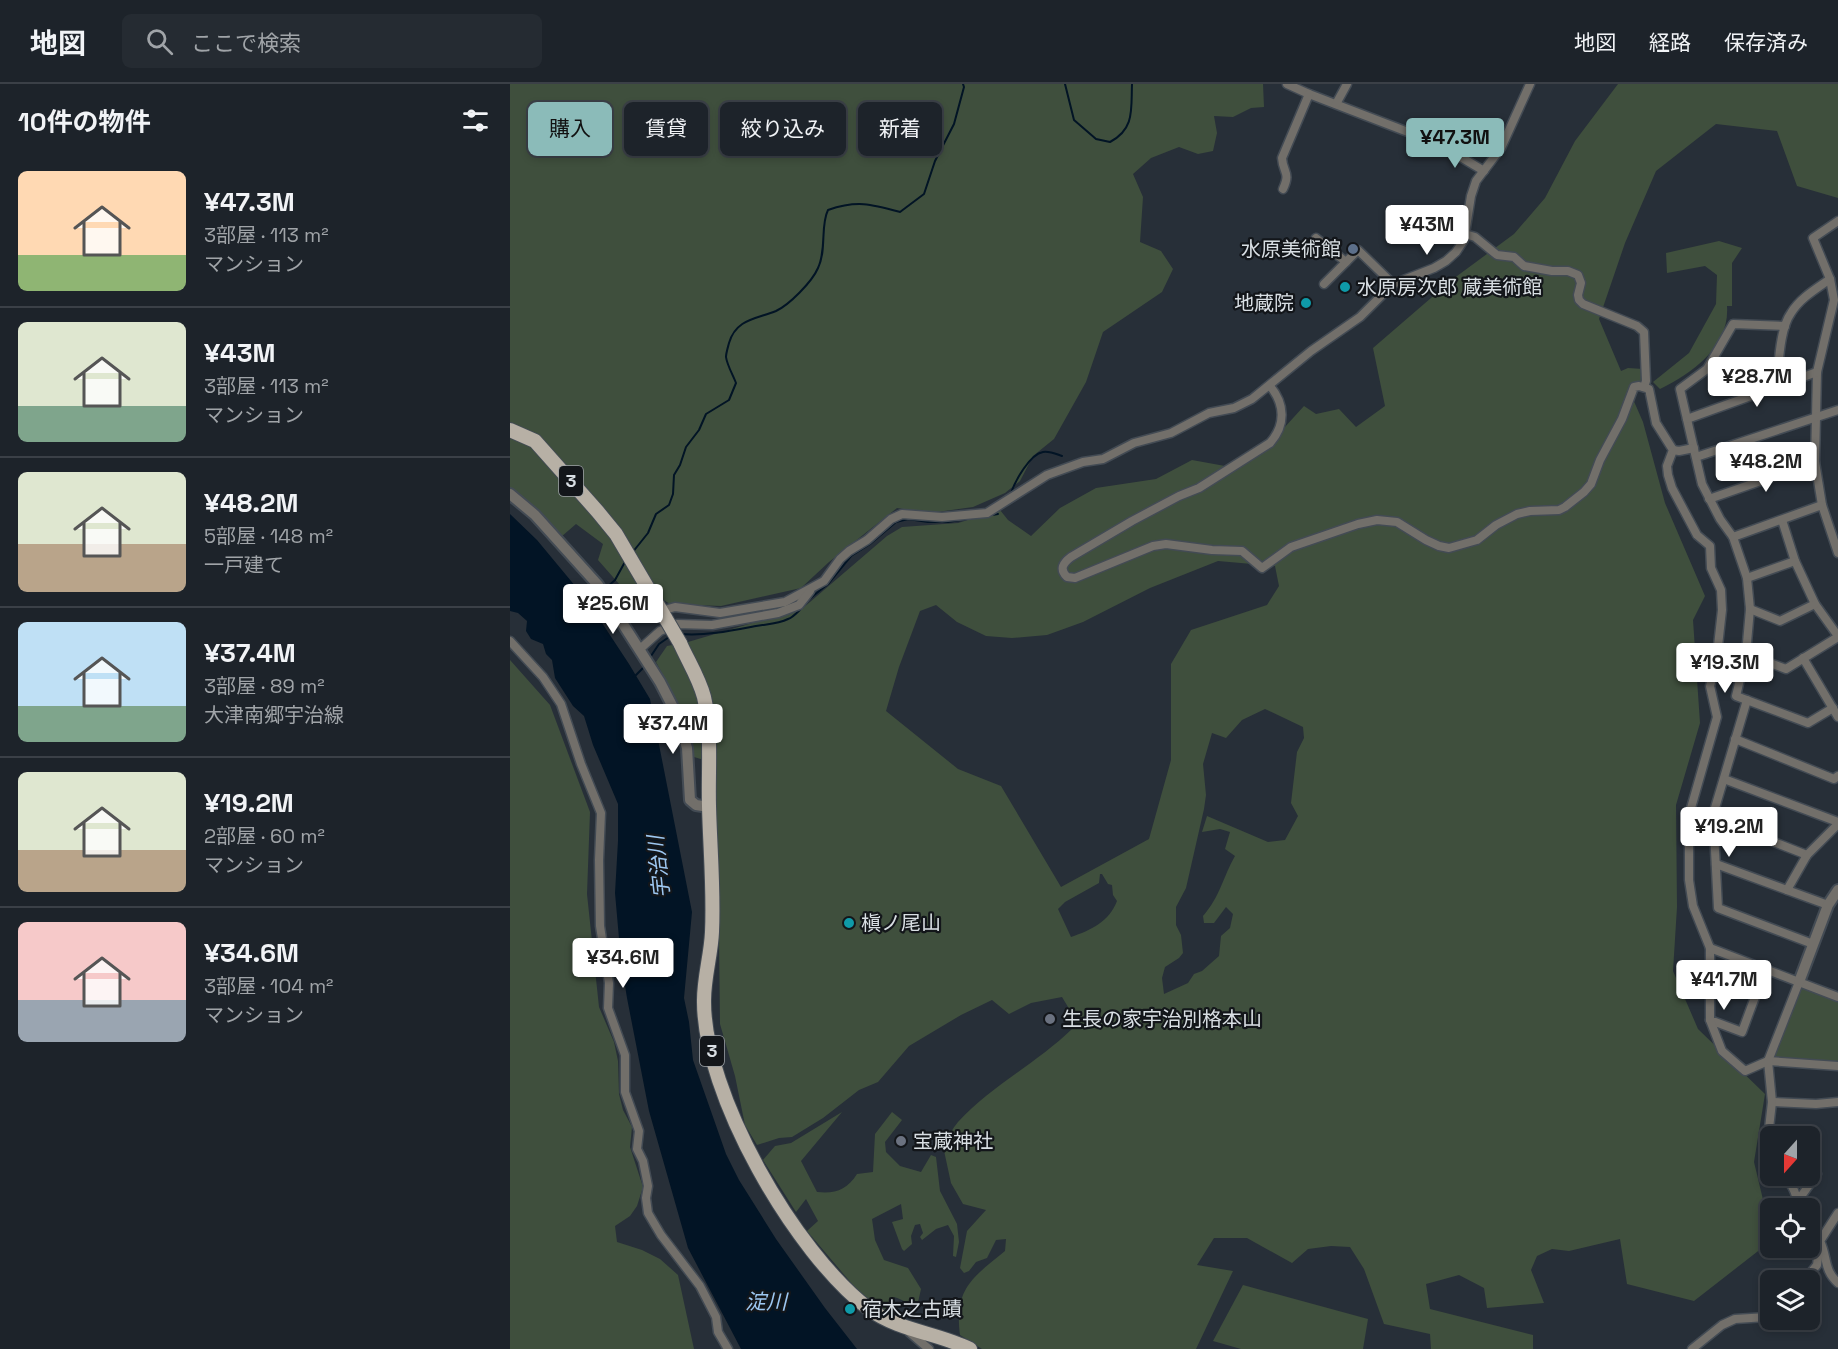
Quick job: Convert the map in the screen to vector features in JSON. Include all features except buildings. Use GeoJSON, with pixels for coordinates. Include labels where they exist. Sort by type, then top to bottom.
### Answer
{"type":"FeatureCollection","features":[{"type":"Feature","properties":{"kind":"main road","name":"3"},"geometry":{"type":"LineString","coordinates":[[510,430],[535,441],[598,512],[621,544],[680,643],[698,679],[704,698],[708,739],[712,934],[704,1000],[708,1037],[723,1088],[739,1130],[784,1211],[816,1255],[841,1283],[870,1310],[895,1323],[967,1348]]}},
{"type":"Feature","properties":{"kind":"street"},"geometry":{"type":"LineString","coordinates":[[1287,84],[1436,143],[1484,171]]}},
{"type":"Feature","properties":{"kind":"street"},"geometry":{"type":"LineString","coordinates":[[1336,104],[1346,84]]}},
{"type":"Feature","properties":{"kind":"street"},"geometry":{"type":"LineString","coordinates":[[663,615],[675,608],[720,613],[785,602],[824,581],[849,551],[867,540],[891,519],[902,514],[942,517],[987,513],[1047,475],[1083,462],[1103,459],[1134,443],[1172,433],[1209,413],[1234,408],[1252,399],[1311,351],[1360,317],[1392,284],[1446,261],[1456,252],[1465,234],[1471,196],[1476,181],[1501,148],[1530,84]]}},
{"type":"Feature","properties":{"kind":"street"},"geometry":{"type":"LineString","coordinates":[[1283,189],[1287,172],[1282,165],[1282,158],[1309,94]]}},
{"type":"Feature","properties":{"kind":"street"},"geometry":{"type":"LineString","coordinates":[[1838,222],[1814,238],[1830,279],[1834,300],[1833,317],[1818,372],[1815,462],[1822,505],[1838,553]]}},
{"type":"Feature","properties":{"kind":"street"},"geometry":{"type":"LineString","coordinates":[[1465,234],[1475,237],[1497,255],[1518,259],[1524,266],[1578,275],[1581,283],[1578,295],[1583,304],[1637,326],[1644,332],[1647,381],[1644,387]]}},
{"type":"Feature","properties":{"kind":"street"},"geometry":{"type":"LineString","coordinates":[[1316,238],[1346,262]]}},
{"type":"Feature","properties":{"kind":"street"},"geometry":{"type":"LineString","coordinates":[[1324,284],[1358,250],[1392,284]]}},
{"type":"Feature","properties":{"kind":"street"},"geometry":{"type":"LineString","coordinates":[[1776,387],[1785,326],[1790,314],[1798,304],[1830,279]]}},
{"type":"Feature","properties":{"kind":"street"},"geometry":{"type":"LineString","coordinates":[[1785,326],[1733,324],[1707,369],[1680,389],[1702,484],[1720,519],[1733,537],[1748,578],[1750,609],[1746,654],[1736,696],[1808,723],[1833,708]]}},
{"type":"Feature","properties":{"kind":"street"},"geometry":{"type":"LineString","coordinates":[[1687,419],[1818,372]]}},
{"type":"Feature","properties":{"kind":"street"},"geometry":{"type":"LineString","coordinates":[[1270,386],[1279,397],[1283,411],[1276,436],[1270,443],[1199,488],[1132,521],[1071,557],[1063,563],[1063,574],[1075,578],[1153,546],[1166,544],[1242,551],[1263,568],[1291,547],[1377,520],[1397,522],[1439,546],[1449,548],[1468,543],[1517,514],[1558,510],[1584,492],[1591,484],[1600,460],[1622,419],[1634,387],[1649,389],[1656,423],[1673,450],[1667,466],[1672,488],[1697,535],[1710,546],[1711,568],[1721,590],[1722,610],[1716,664],[1710,686],[1717,717],[1689,815],[1689,880],[1693,906],[1710,948],[1710,1020],[1722,1051],[1745,1071],[1768,1061],[1838,1066]]}},
{"type":"Feature","properties":{"kind":"street"},"geometry":{"type":"LineString","coordinates":[[1673,450],[1695,452],[1838,410]]}},
{"type":"Feature","properties":{"kind":"street"},"geometry":{"type":"LineString","coordinates":[[1709,499],[1815,462]]}},
{"type":"Feature","properties":{"kind":"street"},"geometry":{"type":"LineString","coordinates":[[510,494],[535,515],[598,585],[642,653],[678,717],[687,748],[690,800],[696,805],[709,807]]}},
{"type":"Feature","properties":{"kind":"street"},"geometry":{"type":"LineString","coordinates":[[1733,537],[1822,505]]}},
{"type":"Feature","properties":{"kind":"street"},"geometry":{"type":"LineString","coordinates":[[1746,654],[1786,669],[1838,637],[1815,604],[1795,561],[1782,520]]}},
{"type":"Feature","properties":{"kind":"street"},"geometry":{"type":"LineString","coordinates":[[1748,578],[1795,561]]}},
{"type":"Feature","properties":{"kind":"street"},"geometry":{"type":"LineString","coordinates":[[642,653],[668,627],[677,624],[712,625],[778,613],[799,605],[811,589]]}},
{"type":"Feature","properties":{"kind":"street"},"geometry":{"type":"LineString","coordinates":[[1750,609],[1780,621],[1815,604]]}},
{"type":"Feature","properties":{"kind":"street"},"geometry":{"type":"LineString","coordinates":[[510,641],[543,677],[561,704],[581,764],[602,813],[599,860],[600,926],[609,983],[608,1008],[625,1055],[627,1074],[625,1092],[639,1131],[637,1149],[643,1161],[648,1186],[646,1198],[648,1213],[654,1227],[700,1286],[716,1317],[718,1332],[728,1349]]}},
{"type":"Feature","properties":{"kind":"street"},"geometry":{"type":"LineString","coordinates":[[1803,658],[1838,717]]}},
{"type":"Feature","properties":{"kind":"street"},"geometry":{"type":"LineString","coordinates":[[1747,700],[1716,808],[1718,908],[1813,944]]}},
{"type":"Feature","properties":{"kind":"street"},"geometry":{"type":"LineString","coordinates":[[1735,740],[1834,779],[1838,776]]}},
{"type":"Feature","properties":{"kind":"street"},"geometry":{"type":"LineString","coordinates":[[1724,778],[1838,823],[1807,855],[1787,890]]}},
{"type":"Feature","properties":{"kind":"street"},"geometry":{"type":"LineString","coordinates":[[1715,819],[1807,855]]}},
{"type":"Feature","properties":{"kind":"street"},"geometry":{"type":"LineString","coordinates":[[1716,864],[1828,905]]}},
{"type":"Feature","properties":{"kind":"street"},"geometry":{"type":"LineString","coordinates":[[1769,1126],[1772,1102],[1768,1061],[1828,905],[1838,890]]}},
{"type":"Feature","properties":{"kind":"street"},"geometry":{"type":"LineString","coordinates":[[1710,948],[1838,997]]}},
{"type":"Feature","properties":{"kind":"street"},"geometry":{"type":"LineString","coordinates":[[1710,1020],[1742,1032],[1765,970]]}},
{"type":"Feature","properties":{"kind":"street"},"geometry":{"type":"LineString","coordinates":[[1772,1102],[1816,1104],[1838,1102]]}},
{"type":"Feature","properties":{"kind":"street"},"geometry":{"type":"LineString","coordinates":[[1838,1213],[1820,1241],[1826,1254],[1826,1268],[1838,1282]]}},
{"type":"Feature","properties":{"kind":"street"},"geometry":{"type":"LineString","coordinates":[[1692,1349],[1722,1325],[1735,1320],[1760,1318]]}},
{"type":"Feature","properties":{"kind":"street"},"geometry":{"type":"LineString","coordinates":[[908,1327],[909,1332],[929,1349]]}},
{"type":"Feature","properties":{"kind":"green space"},"geometry":{"type":"Polygon","coordinates":[[[510,84],[1263,84],[1264,107],[1251,108],[1233,117],[1214,116],[1217,133],[1213,151],[1198,154],[1179,147],[1151,158],[1133,174],[1143,197],[1140,242],[1161,251],[1173,269],[1162,292],[1103,332],[1086,382],[1054,439],[1033,456],[1020,481],[1005,493],[973,507],[930,513],[897,508],[829,562],[801,588],[721,606],[670,604],[657,596],[634,601],[598,560],[603,544],[576,524],[561,537],[510,498],[510,84]]]}},
{"type":"Feature","properties":{"kind":"green space"},"geometry":{"type":"Polygon","coordinates":[[[1618,84],[1838,84],[1838,198],[1797,186],[1777,131],[1716,124],[1656,171],[1625,243],[1599,319],[1621,371],[1628,368],[1643,369],[1643,382],[1631,383],[1629,390],[1643,422],[1665,503],[1705,596],[1693,620],[1700,723],[1676,805],[1677,907],[1673,971],[1698,1029],[1765,1094],[1754,1162],[1763,1198],[1760,1198],[1760,1250],[1694,1301],[1627,1284],[1620,1239],[1569,1251],[1552,1249],[1537,1256],[1531,1270],[1544,1303],[1487,1308],[1484,1288],[1459,1275],[1426,1284],[1430,1309],[1533,1335],[1533,1349],[1431,1349],[1430,1334],[1384,1324],[1364,1269],[1350,1247],[1331,1246],[1308,1249],[1292,1263],[1247,1238],[1214,1238],[1197,1265],[1233,1271],[1196,1349],[982,1349],[960,1335],[960,1306],[963,1295],[975,1277],[1005,1251],[1006,1239],[996,1240],[987,1258],[976,1262],[969,1271],[964,1273],[960,1268],[967,1231],[986,1210],[963,1204],[951,1183],[943,1146],[956,1125],[971,1109],[1072,1029],[1071,1012],[1062,997],[1031,1003],[1009,1014],[992,1000],[961,1015],[909,1046],[878,1082],[859,1090],[823,1118],[792,1137],[779,1138],[757,1145],[745,1125],[735,1076],[720,1024],[718,850],[714,763],[694,757],[682,710],[656,662],[667,646],[803,608],[887,536],[902,527],[958,523],[1000,510],[1008,520],[1031,536],[1060,508],[1096,488],[1156,479],[1192,460],[1236,468],[1275,443],[1284,428],[1304,406],[1316,414],[1339,409],[1356,427],[1385,406],[1373,348],[1453,279],[1514,234],[1545,198],[1575,141],[1618,84]],[[1218,561],[1150,588],[1083,622],[1047,635],[1012,638],[986,636],[957,622],[936,605],[920,611],[899,667],[886,711],[958,769],[1001,786],[1061,887],[1149,839],[1171,760],[1171,664],[1191,630],[1267,605],[1279,586],[1275,566],[1218,561]],[[1265,709],[1242,720],[1226,738],[1212,733],[1203,764],[1206,795],[1204,809],[1186,888],[1176,907],[1176,925],[1181,935],[1183,953],[1165,967],[1162,978],[1164,994],[1188,983],[1194,974],[1202,971],[1219,956],[1221,936],[1230,928],[1233,914],[1226,907],[1214,923],[1204,923],[1203,916],[1217,894],[1235,856],[1225,849],[1230,832],[1220,829],[1202,832],[1207,816],[1268,842],[1285,840],[1298,816],[1291,803],[1297,752],[1304,738],[1303,727],[1265,709]],[[1100,874],[1099,883],[1065,902],[1058,909],[1071,937],[1104,920],[1114,908],[1117,901],[1113,895],[1112,885],[1108,884],[1100,874]]]}},
{"type":"Feature","properties":{"kind":"green space"},"geometry":{"type":"Polygon","coordinates":[[[1719,241],[1742,248],[1732,263],[1732,306],[1727,306],[1722,334],[1716,346],[1696,366],[1660,389],[1653,382],[1689,353],[1716,304],[1717,275],[1705,266],[1667,273],[1666,253],[1719,241]]]}},
{"type":"Feature","properties":{"kind":"green space"},"geometry":{"type":"Polygon","coordinates":[[[510,660],[550,705],[590,812],[587,894],[599,1007],[614,1042],[618,1061],[619,1094],[623,1110],[632,1127],[630,1147],[643,1187],[637,1206],[630,1216],[615,1226],[617,1242],[660,1259],[678,1275],[694,1349],[510,1349],[510,660]]]}},
{"type":"Feature","properties":{"kind":"green space"},"geometry":{"type":"Polygon","coordinates":[[[1804,987],[1838,999],[1838,1064],[1772,1059],[1801,989],[1804,987]]]}},
{"type":"Feature","properties":{"kind":"green space"},"geometry":{"type":"Polygon","coordinates":[[[842,1112],[801,1161],[817,1192],[840,1190],[857,1174],[873,1172],[875,1134],[892,1112],[902,1120],[885,1142],[886,1152],[900,1166],[921,1172],[931,1155],[936,1157],[940,1191],[957,1224],[959,1242],[956,1257],[953,1256],[954,1236],[948,1225],[936,1229],[922,1240],[920,1237],[923,1233],[920,1224],[915,1225],[911,1236],[912,1244],[904,1251],[892,1222],[903,1219],[901,1204],[872,1219],[875,1240],[884,1260],[908,1268],[921,1289],[917,1307],[894,1297],[890,1314],[858,1291],[807,1231],[818,1221],[806,1199],[796,1212],[763,1160],[775,1146],[791,1143],[842,1112]]]}},
{"type":"Feature","properties":{"kind":"green space"},"geometry":{"type":"Polygon","coordinates":[[[1243,1285],[1368,1319],[1363,1349],[1241,1349],[1213,1341],[1243,1285]]]}},
{"type":"Feature","properties":{"kind":"water","name":"淀川"},"geometry":{"type":"Polygon","coordinates":[[[510,514],[537,540],[576,587],[573,589],[581,599],[585,597],[650,699],[692,912],[684,998],[693,1060],[726,1154],[739,1180],[776,1239],[857,1349],[741,1349],[688,1248],[649,1111],[621,961],[615,893],[618,804],[593,745],[584,716],[573,706],[555,678],[552,660],[546,654],[543,644],[531,639],[526,631],[527,621],[518,613],[510,611],[510,514]]]}},
{"type":"Feature","properties":{"kind":"waterway"},"geometry":{"type":"LineString","coordinates":[[632,553],[648,533],[656,514],[669,505],[673,494],[674,475],[686,447],[699,430],[706,414],[729,400],[736,383],[726,355],[736,329],[748,321],[781,308],[811,280],[821,261],[824,223],[828,210],[847,205],[864,204],[900,212],[924,194],[935,161],[954,124],[963,84]]}},
{"type":"Feature","properties":{"kind":"waterway"},"geometry":{"type":"LineString","coordinates":[[1065,84],[1074,120],[1096,139],[1110,142],[1118,137],[1128,125],[1132,84]]}},
{"type":"Feature","properties":{"kind":"waterway"},"geometry":{"type":"LineString","coordinates":[[1011,493],[1024,469],[1038,454],[1048,452],[1062,456]]}},
{"type":"Feature","properties":{"kind":"waterway"},"geometry":{"type":"LineString","coordinates":[[808,600],[828,584],[851,556],[870,544],[896,522],[908,519],[948,522],[998,514]]}},
{"type":"Feature","properties":{"kind":"waterway"},"geometry":{"type":"LineString","coordinates":[[605,589],[615,580],[626,560]]}},
{"type":"Feature","properties":{"kind":"waterway"},"geometry":{"type":"LineString","coordinates":[[586,603],[599,594]]}},
{"type":"Feature","properties":{"kind":"waterway"},"geometry":{"type":"LineString","coordinates":[[680,634],[718,633],[776,623],[790,618],[803,607]]}},
{"type":"Feature","properties":{"kind":"waterway"},"geometry":{"type":"LineString","coordinates":[[649,659],[659,644],[669,637]]}},
{"type":"Feature","properties":{"kind":"waterway"},"geometry":{"type":"LineString","coordinates":[[634,677],[645,666]]}},
{"type":"Feature","properties":{"kind":"place","name":"水原美術館"},"geometry":{"type":"Point","coordinates":[1353,249]}},
{"type":"Feature","properties":{"kind":"place","name":"水原房次郎 蔵美術館"},"geometry":{"type":"Point","coordinates":[1345,287]}},
{"type":"Feature","properties":{"kind":"place","name":"地蔵院"},"geometry":{"type":"Point","coordinates":[1306,303]}},
{"type":"Feature","properties":{"kind":"place","name":"槇ノ尾山"},"geometry":{"type":"Point","coordinates":[849,923]}},
{"type":"Feature","properties":{"kind":"place","name":"生長の家宇治別格本山"},"geometry":{"type":"Point","coordinates":[1050,1019]}},
{"type":"Feature","properties":{"kind":"place","name":"宝蔵神社"},"geometry":{"type":"Point","coordinates":[901,1141]}},
{"type":"Feature","properties":{"kind":"place","name":"宿木之古蹟"},"geometry":{"type":"Point","coordinates":[850,1309]}},
{"type":"Feature","properties":{"kind":"water label","name":"宇治川"},"geometry":{"type":"Point","coordinates":[659,867]}}]}
